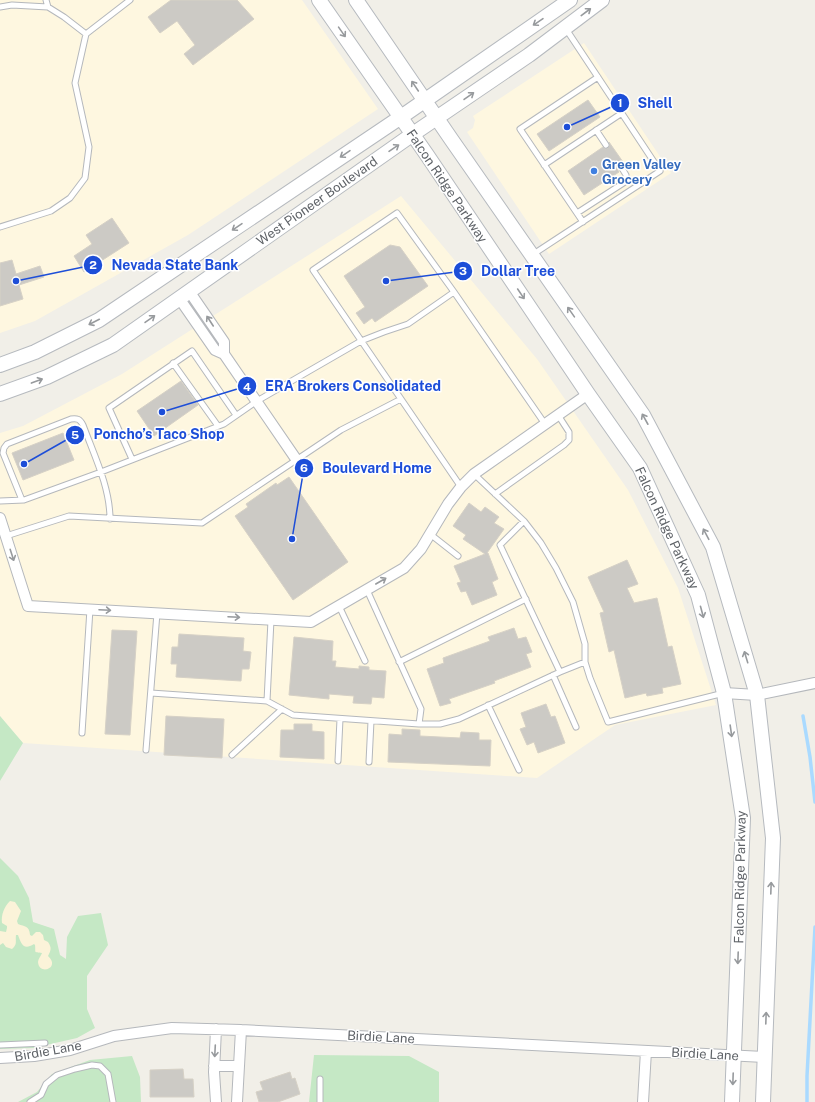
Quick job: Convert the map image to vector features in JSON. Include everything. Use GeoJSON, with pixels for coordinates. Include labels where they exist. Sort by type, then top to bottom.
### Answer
{"type":"FeatureCollection","features":[{"type":"Feature","properties":{"kind":"main road","name":"Falcon Ridge Parkway"},"geometry":{"type":"LineString","coordinates":[[319,0],[413,134],[588,394],[640,468],[698,595],[724,693],[743,818],[732,1102]]}},
{"type":"Feature","properties":{"kind":"main road"},"geometry":{"type":"LineString","coordinates":[[356,0],[436,118],[643,415],[713,547],[757,695],[773,838],[763,1102]]}},
{"type":"Feature","properties":{"kind":"main road","name":"West Pioneer Boulevard"},"geometry":{"type":"LineString","coordinates":[[0,365],[35,352],[99,320],[401,117],[570,0]]}},
{"type":"Feature","properties":{"kind":"main road"},"geometry":{"type":"LineString","coordinates":[[565,28],[563,17],[578,0]]}},
{"type":"Feature","properties":{"kind":"main road","name":"West Pioneer Boulevard"},"geometry":{"type":"LineString","coordinates":[[0,394],[47,377],[113,345],[413,134],[529,55],[602,0]]}},
{"type":"Feature","properties":{"kind":"street"},"geometry":{"type":"LineString","coordinates":[[184,295],[215,350],[224,354],[296,459]]}},
{"type":"Feature","properties":{"kind":"street"},"geometry":{"type":"LineString","coordinates":[[0,518],[28,606],[311,622],[404,568],[421,550],[448,504],[461,487],[474,474],[588,394]]}},
{"type":"Feature","properties":{"kind":"street"},"geometry":{"type":"LineString","coordinates":[[724,693],[757,695],[815,683]]}},
{"type":"Feature","properties":{"kind":"street","name":"Birdie Lane"},"geometry":{"type":"LineString","coordinates":[[0,1058],[48,1054],[70,1050],[114,1036],[172,1028],[241,1030],[765,1057]]}},
{"type":"Feature","properties":{"kind":"street"},"geometry":{"type":"LineString","coordinates":[[216,1029],[214,1066],[216,1102]]}},
{"type":"Feature","properties":{"kind":"street"},"geometry":{"type":"LineString","coordinates":[[237,1102],[241,1030]]}},
{"type":"Feature","properties":{"kind":"street"},"geometry":{"type":"LineString","coordinates":[[643,1102],[646,1051]]}},
{"type":"Feature","properties":{"kind":"street"},"geometry":{"type":"LineString","coordinates":[[214,1066],[239,1066]]}},
{"type":"Feature","properties":{"kind":"lane"},"geometry":{"type":"LineString","coordinates":[[46,0],[48,7]]}},
{"type":"Feature","properties":{"kind":"lane"},"geometry":{"type":"LineString","coordinates":[[0,227],[51,211],[70,198],[85,178],[89,147],[75,83],[86,34],[130,0]]}},
{"type":"Feature","properties":{"kind":"lane"},"geometry":{"type":"LineString","coordinates":[[0,7],[12,5],[48,7],[86,34]]}},
{"type":"Feature","properties":{"kind":"lane"},"geometry":{"type":"LineString","coordinates":[[532,255],[660,171],[565,28]]}},
{"type":"Feature","properties":{"kind":"lane"},"geometry":{"type":"LineString","coordinates":[[583,222],[520,130],[598,77]]}},
{"type":"Feature","properties":{"kind":"lane"},"geometry":{"type":"LineString","coordinates":[[544,165],[622,113]]}},
{"type":"Feature","properties":{"kind":"lane"},"geometry":{"type":"LineString","coordinates":[[596,130],[606,145]]}},
{"type":"Feature","properties":{"kind":"lane"},"geometry":{"type":"LineString","coordinates":[[577,213],[625,182],[626,175],[620,165]]}},
{"type":"Feature","properties":{"kind":"lane"},"geometry":{"type":"LineString","coordinates":[[461,487],[313,270],[397,213],[454,292],[545,424]]}},
{"type":"Feature","properties":{"kind":"lane"},"geometry":{"type":"LineString","coordinates":[[0,501],[22,500],[101,472],[224,424],[257,401],[361,341],[408,324],[454,292]]}},
{"type":"Feature","properties":{"kind":"lane"},"geometry":{"type":"LineString","coordinates":[[132,459],[109,408],[192,351],[236,415]]}},
{"type":"Feature","properties":{"kind":"lane"},"geometry":{"type":"LineString","coordinates":[[174,363],[218,426]]}},
{"type":"Feature","properties":{"kind":"lane"},"geometry":{"type":"LineString","coordinates":[[6,536],[69,516],[202,523],[341,430],[401,399]]}},
{"type":"Feature","properties":{"kind":"lane"},"geometry":{"type":"LineString","coordinates":[[495,494],[569,440],[569,432],[558,415]]}},
{"type":"Feature","properties":{"kind":"lane"},"geometry":{"type":"LineString","coordinates":[[22,500],[3,453],[4,448],[7,444],[76,418],[81,421],[101,472],[110,512],[110,519]]}},
{"type":"Feature","properties":{"kind":"lane"},"geometry":{"type":"LineString","coordinates":[[474,474],[524,521],[541,542],[556,568],[572,602],[585,644],[585,662],[608,722],[724,693]]}},
{"type":"Feature","properties":{"kind":"lane"},"geometry":{"type":"LineString","coordinates":[[524,521],[500,545],[560,672]]}},
{"type":"Feature","properties":{"kind":"lane"},"geometry":{"type":"LineString","coordinates":[[430,534],[458,556]]}},
{"type":"Feature","properties":{"kind":"lane"},"geometry":{"type":"LineString","coordinates":[[367,590],[421,709],[419,724]]}},
{"type":"Feature","properties":{"kind":"lane"},"geometry":{"type":"LineString","coordinates":[[399,662],[526,599]]}},
{"type":"Feature","properties":{"kind":"lane"},"geometry":{"type":"LineString","coordinates":[[339,606],[365,661]]}},
{"type":"Feature","properties":{"kind":"lane"},"geometry":{"type":"LineString","coordinates":[[82,733],[90,609]]}},
{"type":"Feature","properties":{"kind":"lane"},"geometry":{"type":"LineString","coordinates":[[146,750],[157,613]]}},
{"type":"Feature","properties":{"kind":"lane"},"geometry":{"type":"LineString","coordinates":[[267,701],[271,620]]}},
{"type":"Feature","properties":{"kind":"lane"},"geometry":{"type":"LineString","coordinates":[[151,693],[267,701],[293,716],[440,724],[459,719],[553,675],[585,662]]}},
{"type":"Feature","properties":{"kind":"lane"},"geometry":{"type":"LineString","coordinates":[[553,675],[576,727]]}},
{"type":"Feature","properties":{"kind":"lane"},"geometry":{"type":"LineString","coordinates":[[488,705],[520,770]]}},
{"type":"Feature","properties":{"kind":"lane"},"geometry":{"type":"LineString","coordinates":[[232,755],[282,709]]}},
{"type":"Feature","properties":{"kind":"lane"},"geometry":{"type":"LineString","coordinates":[[338,761],[340,719]]}},
{"type":"Feature","properties":{"kind":"lane"},"geometry":{"type":"LineString","coordinates":[[369,762],[371,721]]}},
{"type":"Feature","properties":{"kind":"lane"},"geometry":{"type":"LineString","coordinates":[[0,1046],[45,1043]]}},
{"type":"Feature","properties":{"kind":"lane"},"geometry":{"type":"LineString","coordinates":[[30,1102],[41,1094],[46,1084],[57,1075],[92,1065],[100,1066],[108,1074],[113,1102]]}},
{"type":"Feature","properties":{"kind":"lane"},"geometry":{"type":"LineString","coordinates":[[320,1079],[320,1102]]}},
{"type":"Feature","properties":{"kind":"shaded area"},"geometry":{"type":"Polygon","coordinates":[[[0,0],[302,0],[378,109],[188,235],[35,321],[0,333],[0,0]]]}},
{"type":"Feature","properties":{"kind":"shaded area"},"geometry":{"type":"Polygon","coordinates":[[[584,43],[671,173],[549,254],[467,132],[473,128],[475,120],[473,116],[584,43]]]}},
{"type":"Feature","properties":{"kind":"shaded area"},"geometry":{"type":"Polygon","coordinates":[[[401,196],[537,359],[628,490],[678,588],[716,705],[615,725],[537,778],[23,743],[0,716],[0,433],[23,426],[122,374],[401,196]]]}},
{"type":"Feature","properties":{"kind":"green space"},"geometry":{"type":"Polygon","coordinates":[[[0,716],[23,743],[0,781],[0,716]]]}},
{"type":"Feature","properties":{"kind":"green space"},"geometry":{"type":"Polygon","coordinates":[[[0,858],[18,876],[29,898],[33,922],[54,929],[60,955],[66,959],[67,937],[78,916],[101,913],[108,945],[87,976],[87,1009],[95,1028],[77,1038],[33,1048],[0,1049],[0,858]]]}},
{"type":"Feature","properties":{"kind":"green space"},"geometry":{"type":"Polygon","coordinates":[[[314,1055],[409,1056],[439,1072],[439,1102],[309,1102],[314,1055]]]}},
{"type":"Feature","properties":{"kind":"green space"},"geometry":{"type":"Polygon","coordinates":[[[132,1056],[140,1077],[141,1102],[18,1102],[37,1092],[52,1074],[90,1060],[132,1056]]]}},
{"type":"Feature","properties":{"kind":"sand"},"geometry":{"type":"Polygon","coordinates":[[[10,901],[15,902],[21,911],[17,921],[18,924],[28,928],[30,935],[32,936],[36,932],[40,932],[43,935],[44,940],[48,942],[51,949],[48,956],[52,964],[48,969],[42,969],[39,966],[38,961],[42,953],[36,952],[35,945],[34,944],[27,947],[23,945],[18,935],[16,935],[16,944],[12,949],[6,947],[3,943],[0,945],[0,931],[6,932],[7,928],[7,926],[2,923],[3,911],[10,901]]]}},
{"type":"Feature","properties":{"kind":"building"},"geometry":{"type":"Polygon","coordinates":[[[171,0],[237,0],[254,19],[193,65],[184,54],[195,45],[177,21],[160,33],[148,17],[171,0]]]}},
{"type":"Feature","properties":{"kind":"building"},"geometry":{"type":"Polygon","coordinates":[[[588,100],[600,117],[549,151],[537,134],[588,100]]]}},
{"type":"Feature","properties":{"kind":"building","name":"Green Valley Grocery"},"geometry":{"type":"Polygon","coordinates":[[[609,142],[623,162],[620,161],[616,163],[616,167],[619,172],[584,195],[568,171],[603,147],[605,149],[608,148],[610,146],[609,142]]]}},
{"type":"Feature","properties":{"kind":"building"},"geometry":{"type":"Polygon","coordinates":[[[112,218],[129,243],[84,272],[74,256],[92,244],[86,235],[112,218]]]}},
{"type":"Feature","properties":{"kind":"building"},"geometry":{"type":"Polygon","coordinates":[[[390,245],[400,247],[428,286],[375,322],[372,318],[364,324],[356,313],[365,307],[344,276],[390,245]]]}},
{"type":"Feature","properties":{"kind":"building"},"geometry":{"type":"Polygon","coordinates":[[[12,260],[16,274],[40,266],[44,277],[19,285],[23,299],[0,306],[0,263],[12,260]]]}},
{"type":"Feature","properties":{"kind":"building"},"geometry":{"type":"Polygon","coordinates":[[[181,381],[198,405],[154,436],[137,411],[181,381]]]}},
{"type":"Feature","properties":{"kind":"building"},"geometry":{"type":"Polygon","coordinates":[[[63,433],[74,460],[23,480],[12,453],[63,433]]]}},
{"type":"Feature","properties":{"kind":"building"},"geometry":{"type":"Polygon","coordinates":[[[289,477],[348,562],[293,600],[235,516],[248,507],[246,504],[276,483],[277,485],[289,477]]]}},
{"type":"Feature","properties":{"kind":"building"},"geometry":{"type":"Polygon","coordinates":[[[469,503],[481,512],[485,507],[499,517],[494,523],[504,529],[487,553],[498,579],[492,582],[497,595],[472,605],[466,591],[461,592],[457,583],[461,582],[454,566],[485,554],[463,539],[466,535],[453,526],[469,503]]]}},
{"type":"Feature","properties":{"kind":"building"},"geometry":{"type":"Polygon","coordinates":[[[627,560],[638,584],[627,588],[634,603],[657,598],[668,647],[672,646],[681,684],[662,688],[663,693],[647,696],[646,693],[625,698],[614,650],[609,652],[600,613],[604,612],[588,577],[627,560]]]}},
{"type":"Feature","properties":{"kind":"building"},"geometry":{"type":"Polygon","coordinates":[[[514,628],[518,639],[526,637],[532,652],[526,654],[531,667],[494,681],[495,683],[449,699],[451,703],[440,706],[427,669],[444,663],[443,658],[490,641],[488,637],[514,628]]]}},
{"type":"Feature","properties":{"kind":"building"},"geometry":{"type":"Polygon","coordinates":[[[112,630],[137,631],[130,735],[105,734],[112,630]]]}},
{"type":"Feature","properties":{"kind":"building"},"geometry":{"type":"Polygon","coordinates":[[[179,634],[244,638],[243,651],[251,652],[249,669],[242,669],[241,681],[176,677],[177,664],[171,664],[172,647],[178,647],[179,634]]]}},
{"type":"Feature","properties":{"kind":"building"},"geometry":{"type":"Polygon","coordinates":[[[294,637],[333,641],[332,661],[336,661],[335,667],[359,669],[359,666],[369,667],[369,670],[386,671],[384,698],[372,697],[371,704],[353,703],[354,696],[329,694],[329,699],[289,695],[294,637]]]}},
{"type":"Feature","properties":{"kind":"building"},"geometry":{"type":"Polygon","coordinates":[[[546,704],[551,717],[555,716],[565,743],[538,753],[534,742],[527,745],[520,729],[526,727],[521,713],[546,704]]]}},
{"type":"Feature","properties":{"kind":"building"},"geometry":{"type":"Polygon","coordinates":[[[166,716],[224,719],[222,758],[164,755],[166,716]]]}},
{"type":"Feature","properties":{"kind":"building"},"geometry":{"type":"Polygon","coordinates":[[[294,724],[312,724],[312,731],[324,732],[324,759],[280,757],[281,730],[294,730],[294,724]]]}},
{"type":"Feature","properties":{"kind":"building"},"geometry":{"type":"Polygon","coordinates":[[[402,729],[420,730],[420,736],[460,738],[461,732],[479,733],[479,740],[491,740],[490,766],[388,762],[389,734],[402,735],[402,729]]]}},
{"type":"Feature","properties":{"kind":"building"},"geometry":{"type":"Polygon","coordinates":[[[183,1069],[184,1079],[193,1079],[194,1097],[150,1097],[150,1070],[183,1069]]]}},
{"type":"Feature","properties":{"kind":"building"},"geometry":{"type":"Polygon","coordinates":[[[290,1072],[292,1079],[295,1078],[300,1094],[278,1102],[259,1102],[256,1092],[263,1090],[260,1082],[290,1072]]]}},
{"type":"Feature","properties":{"kind":"waterway"},"geometry":{"type":"LineString","coordinates":[[803,716],[810,757],[815,802]]}},
{"type":"Feature","properties":{"kind":"waterway"},"geometry":{"type":"LineString","coordinates":[[807,1102],[815,927]]}},
{"type":"Feature","properties":{"kind":"place","name":"Shell"},"geometry":{"type":"Point","coordinates":[567,127]}},
{"type":"Feature","properties":{"kind":"place","name":"Green Valley Grocery"},"geometry":{"type":"Point","coordinates":[594,171]}},
{"type":"Feature","properties":{"kind":"place","name":"Nevada State Bank"},"geometry":{"type":"Point","coordinates":[16,281]}},
{"type":"Feature","properties":{"kind":"place","name":"Dollar Tree"},"geometry":{"type":"Point","coordinates":[386,281]}},
{"type":"Feature","properties":{"kind":"place","name":"ERA Brokers Consolidated"},"geometry":{"type":"Point","coordinates":[162,412]}},
{"type":"Feature","properties":{"kind":"place","name":"Poncho’s Taco Shop"},"geometry":{"type":"Point","coordinates":[24,464]}},
{"type":"Feature","properties":{"kind":"place","name":"Boulevard Home"},"geometry":{"type":"Point","coordinates":[292,539]}}]}
